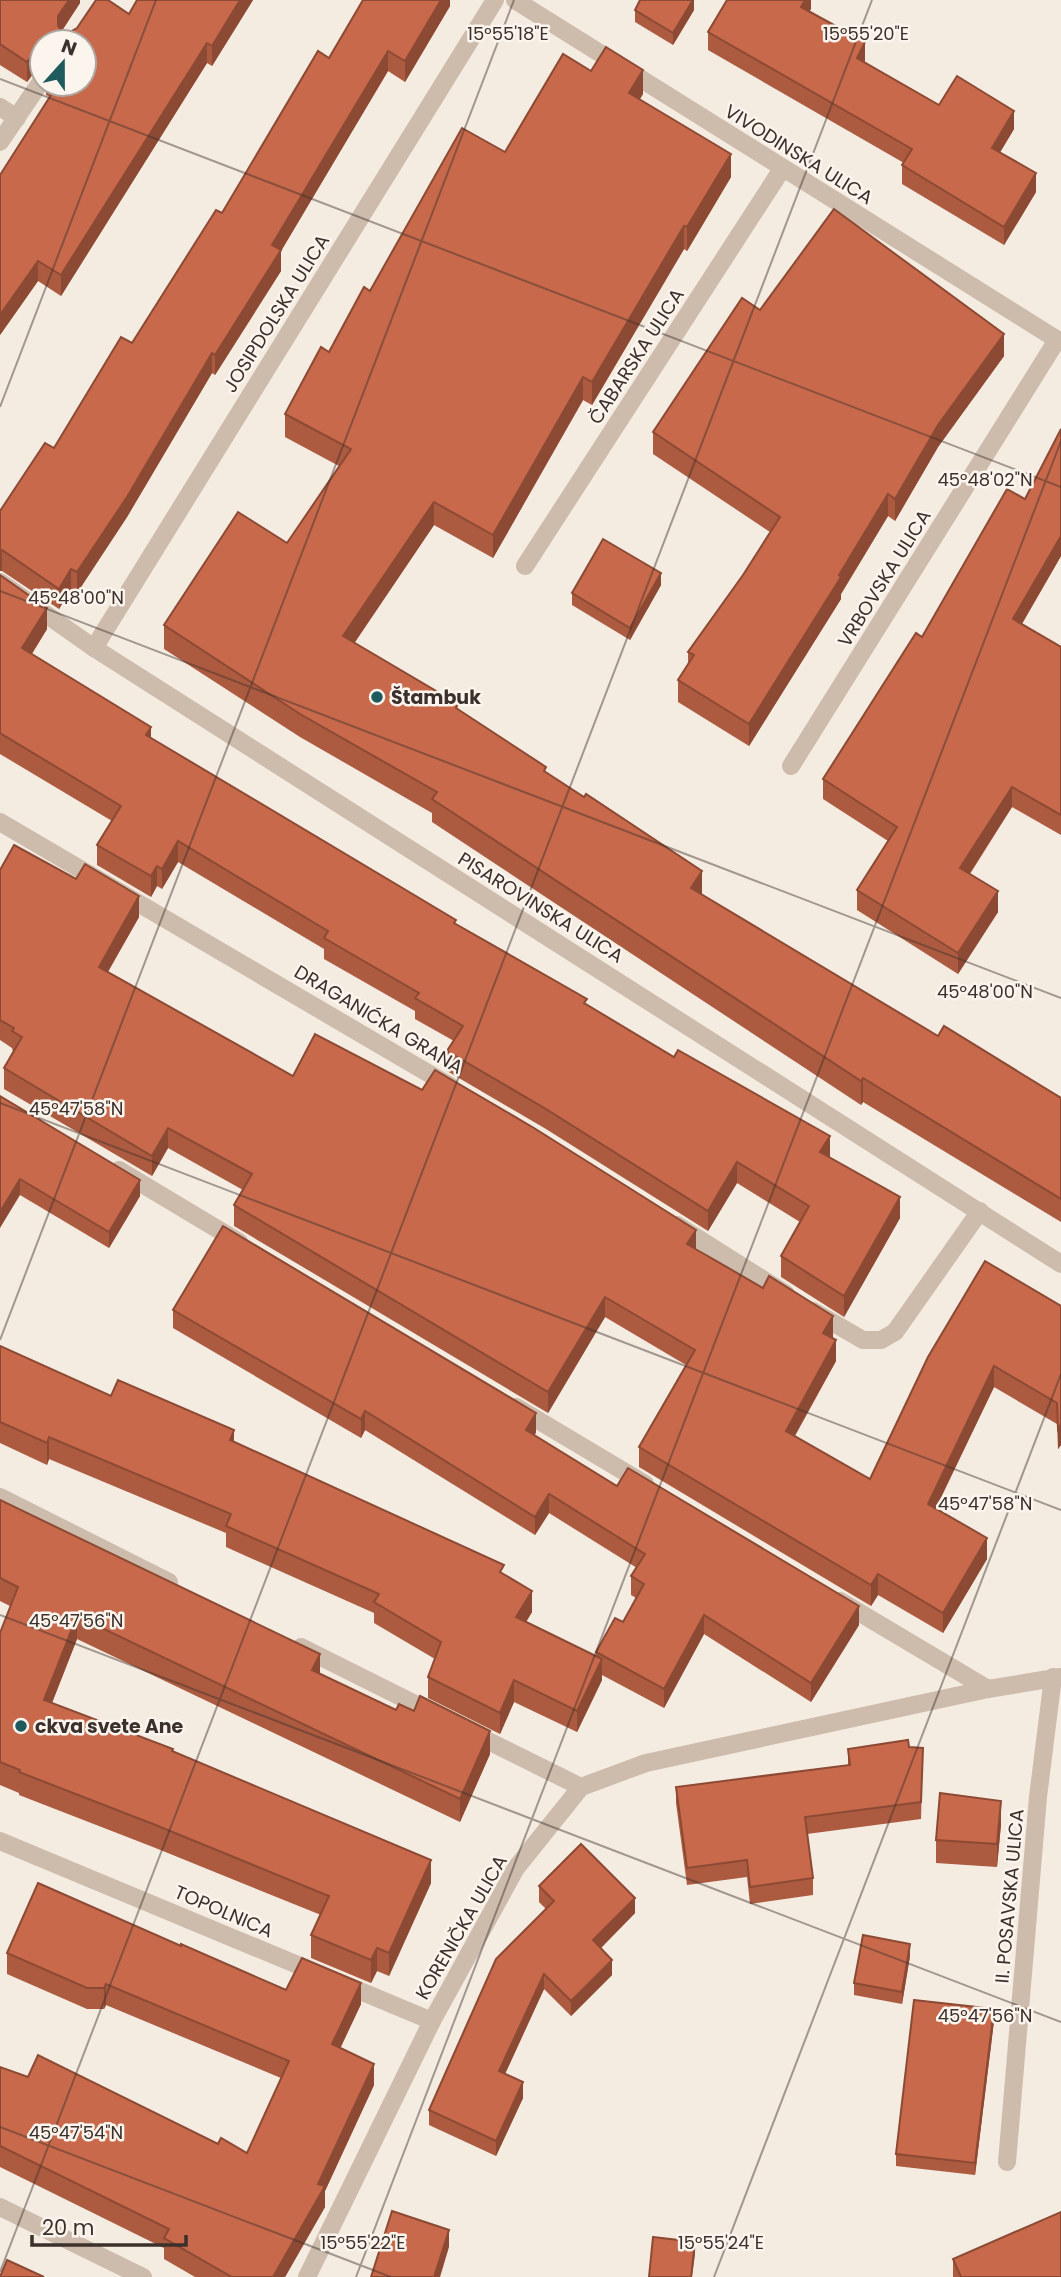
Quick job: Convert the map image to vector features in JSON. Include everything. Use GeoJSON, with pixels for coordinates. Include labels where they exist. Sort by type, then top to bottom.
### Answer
{"type":"FeatureCollection","features":[{"type":"Feature","properties":{"kind":"street","name":"JOSIPDOLSKA ULICA"},"geometry":{"type":"LineString","coordinates":[[94,648],[495,0]]}},
{"type":"Feature","properties":{"kind":"street","name":"VIVODINSKA ULICA"},"geometry":{"type":"LineString","coordinates":[[515,0],[1059,341]]}},
{"type":"Feature","properties":{"kind":"street"},"geometry":{"type":"LineString","coordinates":[[0,142],[30,98]]}},
{"type":"Feature","properties":{"kind":"street"},"geometry":{"type":"LineString","coordinates":[[0,107],[17,118]]}},
{"type":"Feature","properties":{"kind":"street","name":"ČABARSKA ULICA"},"geometry":{"type":"LineString","coordinates":[[525,566],[782,169]]}},
{"type":"Feature","properties":{"kind":"street","name":"VRBOVSKA ULICA"},"geometry":{"type":"LineString","coordinates":[[791,766],[1059,341]]}},
{"type":"Feature","properties":{"kind":"street","name":"PISAROVINSKA ULICA"},"geometry":{"type":"LineString","coordinates":[[0,582],[94,648],[1061,1264]]}},
{"type":"Feature","properties":{"kind":"street","name":"DRAGANIĆKA GRANA"},"geometry":{"type":"LineString","coordinates":[[0,822],[470,1097]]}},
{"type":"Feature","properties":{"kind":"street"},"geometry":{"type":"LineString","coordinates":[[107,1163],[250,1248]]}},
{"type":"Feature","properties":{"kind":"street"},"geometry":{"type":"LineString","coordinates":[[666,1219],[850,1334],[863,1340],[881,1340],[895,1332],[980,1210]]}},
{"type":"Feature","properties":{"kind":"street"},"geometry":{"type":"LineString","coordinates":[[500,1397],[654,1490]]}},
{"type":"Feature","properties":{"kind":"street"},"geometry":{"type":"LineString","coordinates":[[0,1497],[185,1590]]}},
{"type":"Feature","properties":{"kind":"street"},"geometry":{"type":"LineString","coordinates":[[821,1589],[988,1689]]}},
{"type":"Feature","properties":{"kind":"street"},"geometry":{"type":"LineString","coordinates":[[284,1639],[581,1787],[646,1763],[988,1689],[1057,1677]]}},
{"type":"Feature","properties":{"kind":"street","name":"II. POSAVSKA ULICA"},"geometry":{"type":"LineString","coordinates":[[1007,2162],[1038,1797],[1057,1677]]}},
{"type":"Feature","properties":{"kind":"street","name":"KORENIČKA ULICA"},"geometry":{"type":"LineString","coordinates":[[307,2277],[432,2021],[516,1868],[581,1787]]}},
{"type":"Feature","properties":{"kind":"street","name":"TOPOLNICA"},"geometry":{"type":"LineString","coordinates":[[0,1841],[432,2021]]}},
{"type":"Feature","properties":{"kind":"street"},"geometry":{"type":"LineString","coordinates":[[0,2207],[143,2277]]}},
{"type":"Feature","properties":{"kind":"building"},"geometry":{"type":"Polygon","coordinates":[[[0,0],[69,0],[58,16],[60,28],[28,28],[27,62],[0,44],[0,0]]]}},
{"type":"Feature","properties":{"kind":"building"},"geometry":{"type":"Polygon","coordinates":[[[96,0],[108,0],[129,14],[137,0],[240,0],[212,46],[207,43],[61,275],[38,261],[0,315],[0,175],[49,98],[98,98],[98,28],[77,28],[96,0]]]}},
{"type":"Feature","properties":{"kind":"building"},"geometry":{"type":"Polygon","coordinates":[[[363,0],[441,0],[405,61],[388,51],[272,245],[281,250],[215,355],[212,353],[127,497],[77,572],[71,569],[59,589],[0,551],[0,511],[45,443],[54,448],[121,337],[132,343],[216,210],[222,213],[318,51],[329,58],[363,0]]]}},
{"type":"Feature","properties":{"kind":"building"},"geometry":{"type":"Polygon","coordinates":[[[640,0],[693,0],[673,33],[635,10],[640,0]]]}},
{"type":"Feature","properties":{"kind":"building"},"geometry":{"type":"Polygon","coordinates":[[[727,0],[805,0],[801,7],[865,42],[857,58],[939,105],[957,76],[1014,111],[992,148],[1036,173],[1004,227],[902,165],[912,149],[708,32],[727,0]]]}},
{"type":"Feature","properties":{"kind":"building"},"geometry":{"type":"Polygon","coordinates":[[[606,47],[643,70],[629,93],[731,154],[687,227],[684,226],[592,382],[583,377],[493,535],[434,502],[343,636],[458,704],[456,708],[546,767],[544,771],[584,797],[586,794],[702,871],[691,888],[938,1036],[944,1026],[1061,1098],[1061,1199],[863,1078],[861,1081],[432,799],[437,792],[300,714],[164,625],[238,512],[287,543],[351,449],[285,414],[321,347],[329,352],[364,287],[370,291],[462,128],[505,152],[563,54],[591,71],[606,47]]]}},
{"type":"Feature","properties":{"kind":"building"},"geometry":{"type":"Polygon","coordinates":[[[834,209],[1004,334],[938,425],[895,499],[888,494],[839,575],[841,577],[749,724],[678,680],[694,655],[688,652],[780,517],[653,432],[742,298],[760,310],[834,209]]]}},
{"type":"Feature","properties":{"kind":"building"},"geometry":{"type":"Polygon","coordinates":[[[1061,429],[1061,536],[1013,619],[1061,647],[1061,815],[1012,787],[960,868],[998,891],[958,953],[857,890],[897,827],[823,779],[916,633],[922,637],[1007,489],[1025,499],[1061,429]]]}},
{"type":"Feature","properties":{"kind":"building"},"geometry":{"type":"Polygon","coordinates":[[[603,539],[661,573],[630,628],[572,593],[603,539]]]}},
{"type":"Feature","properties":{"kind":"building"},"geometry":{"type":"Polygon","coordinates":[[[0,575],[47,608],[22,648],[151,727],[146,735],[456,920],[454,923],[587,999],[584,1003],[674,1057],[678,1050],[830,1136],[820,1152],[900,1197],[844,1296],[781,1256],[809,1206],[737,1162],[708,1211],[546,1109],[447,1051],[463,1026],[415,998],[419,993],[324,938],[328,931],[178,841],[162,869],[157,866],[151,876],[97,845],[121,806],[0,733],[0,575]]]}},
{"type":"Feature","properties":{"kind":"building"},"geometry":{"type":"Polygon","coordinates":[[[14,845],[76,879],[85,864],[139,896],[99,967],[293,1076],[315,1034],[422,1090],[435,1070],[534,1128],[696,1230],[687,1244],[763,1288],[769,1276],[833,1316],[823,1333],[836,1340],[786,1431],[870,1479],[928,1357],[985,1261],[1061,1306],[1061,1424],[1058,1429],[1057,1403],[994,1366],[928,1504],[987,1538],[943,1613],[878,1574],[871,1585],[639,1447],[695,1350],[605,1297],[548,1392],[234,1205],[252,1174],[168,1128],[152,1156],[4,1068],[22,1037],[12,1031],[14,1028],[0,1020],[0,870],[14,845]]]}},
{"type":"Feature","properties":{"kind":"building"},"geometry":{"type":"Polygon","coordinates":[[[0,1096],[140,1180],[109,1232],[20,1179],[0,1212],[0,1096]]]}},
{"type":"Feature","properties":{"kind":"building"},"geometry":{"type":"Polygon","coordinates":[[[223,1226],[536,1413],[526,1430],[617,1486],[628,1468],[859,1606],[811,1683],[704,1615],[664,1689],[596,1652],[615,1618],[623,1622],[644,1584],[631,1576],[645,1554],[549,1494],[535,1517],[365,1411],[361,1419],[173,1310],[223,1226]]]}},
{"type":"Feature","properties":{"kind":"building"},"geometry":{"type":"Polygon","coordinates":[[[0,1346],[111,1396],[118,1380],[234,1430],[230,1440],[504,1565],[500,1572],[532,1591],[516,1617],[602,1659],[577,1711],[514,1680],[500,1713],[428,1677],[441,1642],[374,1602],[379,1594],[226,1526],[231,1514],[49,1437],[47,1443],[0,1422],[0,1346]]]}},
{"type":"Feature","properties":{"kind":"building"},"geometry":{"type":"Polygon","coordinates":[[[0,1500],[320,1654],[312,1670],[396,1710],[399,1704],[414,1711],[420,1696],[490,1731],[460,1799],[77,1616],[44,1700],[173,1749],[172,1751],[431,1860],[389,1953],[377,1948],[371,1960],[311,1935],[329,1896],[0,1762],[0,1633],[18,1587],[0,1578],[0,1500]]]}},
{"type":"Feature","properties":{"kind":"building"},"geometry":{"type":"Polygon","coordinates":[[[908,1740],[909,1747],[923,1748],[921,1802],[805,1817],[813,1878],[750,1887],[747,1860],[687,1868],[676,1787],[850,1765],[848,1749],[908,1740]]]}},
{"type":"Feature","properties":{"kind":"building"},"geometry":{"type":"Polygon","coordinates":[[[940,1793],[1001,1801],[997,1844],[936,1840],[940,1793]]]}},
{"type":"Feature","properties":{"kind":"building"},"geometry":{"type":"Polygon","coordinates":[[[581,1844],[635,1898],[593,1940],[612,1960],[571,2001],[544,1974],[499,2071],[523,2082],[496,2141],[429,2110],[496,1959],[554,1901],[539,1886],[581,1844]]]}},
{"type":"Feature","properties":{"kind":"building"},"geometry":{"type":"Polygon","coordinates":[[[38,1883],[286,1990],[302,1958],[361,1983],[332,2044],[374,2064],[318,2184],[325,2186],[273,2277],[232,2277],[164,2238],[169,2229],[0,2146],[0,2067],[28,2077],[38,2055],[218,2144],[221,2138],[247,2153],[289,2061],[106,1984],[104,1988],[87,1988],[7,1953],[38,1883]]]}},
{"type":"Feature","properties":{"kind":"building"},"geometry":{"type":"Polygon","coordinates":[[[863,1935],[910,1944],[902,1992],[854,1983],[863,1935]]]}},
{"type":"Feature","properties":{"kind":"building"},"geometry":{"type":"Polygon","coordinates":[[[914,2000],[994,2009],[975,2163],[896,2154],[914,2000]]]}},
{"type":"Feature","properties":{"kind":"building"},"geometry":{"type":"Polygon","coordinates":[[[392,2211],[449,2230],[434,2277],[371,2277],[392,2211]]]}},
{"type":"Feature","properties":{"kind":"building"},"geometry":{"type":"Polygon","coordinates":[[[1061,2212],[1061,2277],[961,2277],[953,2259],[1061,2212]]]}},
{"type":"Feature","properties":{"kind":"building"},"geometry":{"type":"Polygon","coordinates":[[[653,2237],[695,2242],[691,2277],[649,2277],[653,2237]]]}},
{"type":"Feature","properties":{"kind":"building"},"geometry":{"type":"Polygon","coordinates":[[[7,2260],[44,2277],[0,2277],[7,2260]]]}},
{"type":"Feature","properties":{"kind":"place","name":"Štambuk"},"geometry":{"type":"Point","coordinates":[377,697]}},
{"type":"Feature","properties":{"kind":"place","name":"ckva svete Ane"},"geometry":{"type":"Point","coordinates":[21,1726]}}]}
